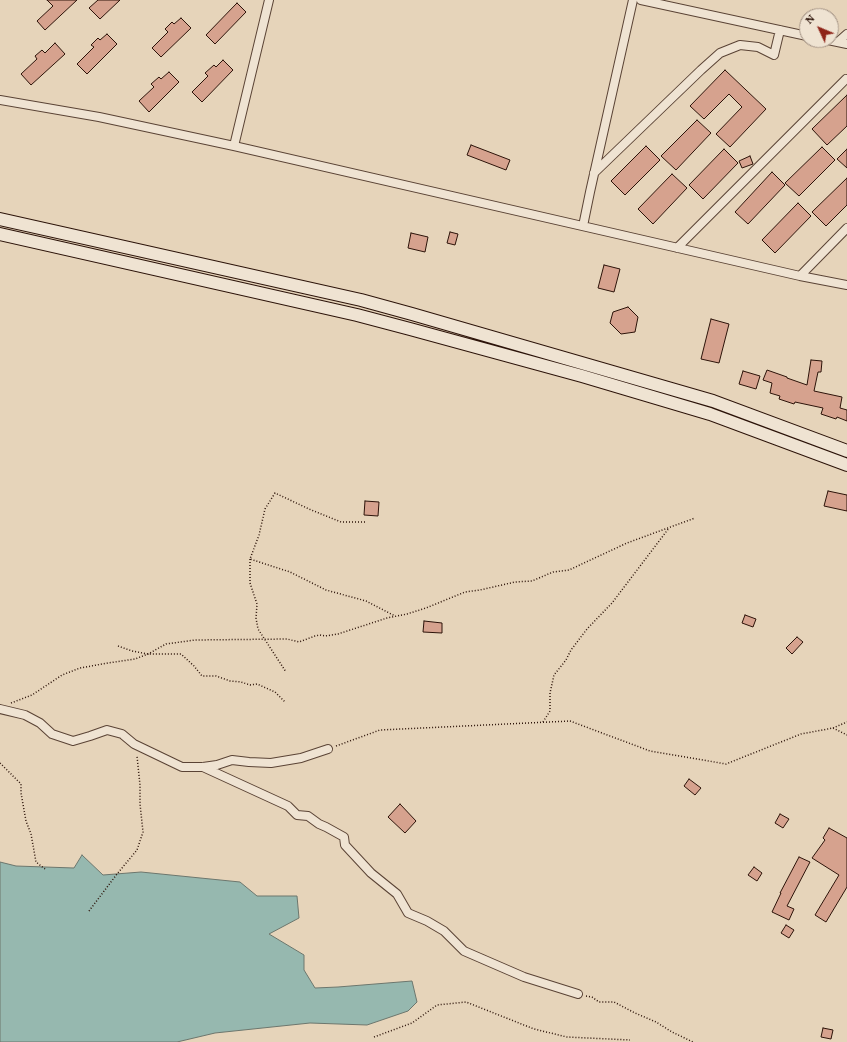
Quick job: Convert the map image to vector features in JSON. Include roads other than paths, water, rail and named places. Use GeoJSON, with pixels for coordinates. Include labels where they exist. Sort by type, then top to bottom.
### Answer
{"type":"FeatureCollection","features":[{"type":"Feature","properties":{"kind":"main road"},"geometry":{"type":"LineString","coordinates":[[0,219],[360,300],[412,314],[710,414],[847,465]]}},
{"type":"Feature","properties":{"kind":"main road"},"geometry":{"type":"LineString","coordinates":[[0,234],[357,315],[713,401],[847,450]]}},
{"type":"Feature","properties":{"kind":"main road"},"geometry":{"type":"LineString","coordinates":[[192,278],[195,263]]}},
{"type":"Feature","properties":{"kind":"main road"},"geometry":{"type":"LineString","coordinates":[[410,329],[412,314]]}},
{"type":"Feature","properties":{"kind":"street"},"geometry":{"type":"LineString","coordinates":[[234,146],[268,0]]}},
{"type":"Feature","properties":{"kind":"street"},"geometry":{"type":"LineString","coordinates":[[583,226],[633,0]]}},
{"type":"Feature","properties":{"kind":"street"},"geometry":{"type":"LineString","coordinates":[[641,0],[799,34]]}},
{"type":"Feature","properties":{"kind":"street"},"geometry":{"type":"LineString","coordinates":[[594,173],[720,53],[740,45],[758,47],[774,55],[780,30]]}},
{"type":"Feature","properties":{"kind":"street"},"geometry":{"type":"LineString","coordinates":[[843,43],[847,34]]}},
{"type":"Feature","properties":{"kind":"street"},"geometry":{"type":"LineString","coordinates":[[677,248],[846,78]]}},
{"type":"Feature","properties":{"kind":"street"},"geometry":{"type":"LineString","coordinates":[[0,100],[99,117],[234,146],[800,276],[847,285]]}},
{"type":"Feature","properties":{"kind":"street"},"geometry":{"type":"LineString","coordinates":[[800,276],[847,228]]}},
{"type":"Feature","properties":{"kind":"street"},"geometry":{"type":"LineString","coordinates":[[3,707],[25,715],[40,723],[52,734],[73,741],[107,730],[122,734],[134,744],[182,767],[203,767],[217,765],[232,760],[271,763],[301,758],[328,749]]}},
{"type":"Feature","properties":{"kind":"street"},"geometry":{"type":"LineString","coordinates":[[203,767],[288,806],[297,815],[308,816],[319,824],[344,837],[345,845],[371,873],[397,894],[408,913],[427,921],[444,931],[464,951],[524,977],[578,994]]}},
{"type":"Feature","properties":{"kind":"water"},"geometry":{"type":"Polygon","coordinates":[[[82,855],[103,875],[141,872],[240,882],[257,896],[297,896],[299,918],[269,934],[304,955],[304,970],[315,988],[412,981],[417,1002],[408,1011],[367,1025],[310,1023],[215,1033],[177,1042],[0,1042],[0,862],[16,866],[74,868],[82,855]]]}}]}
